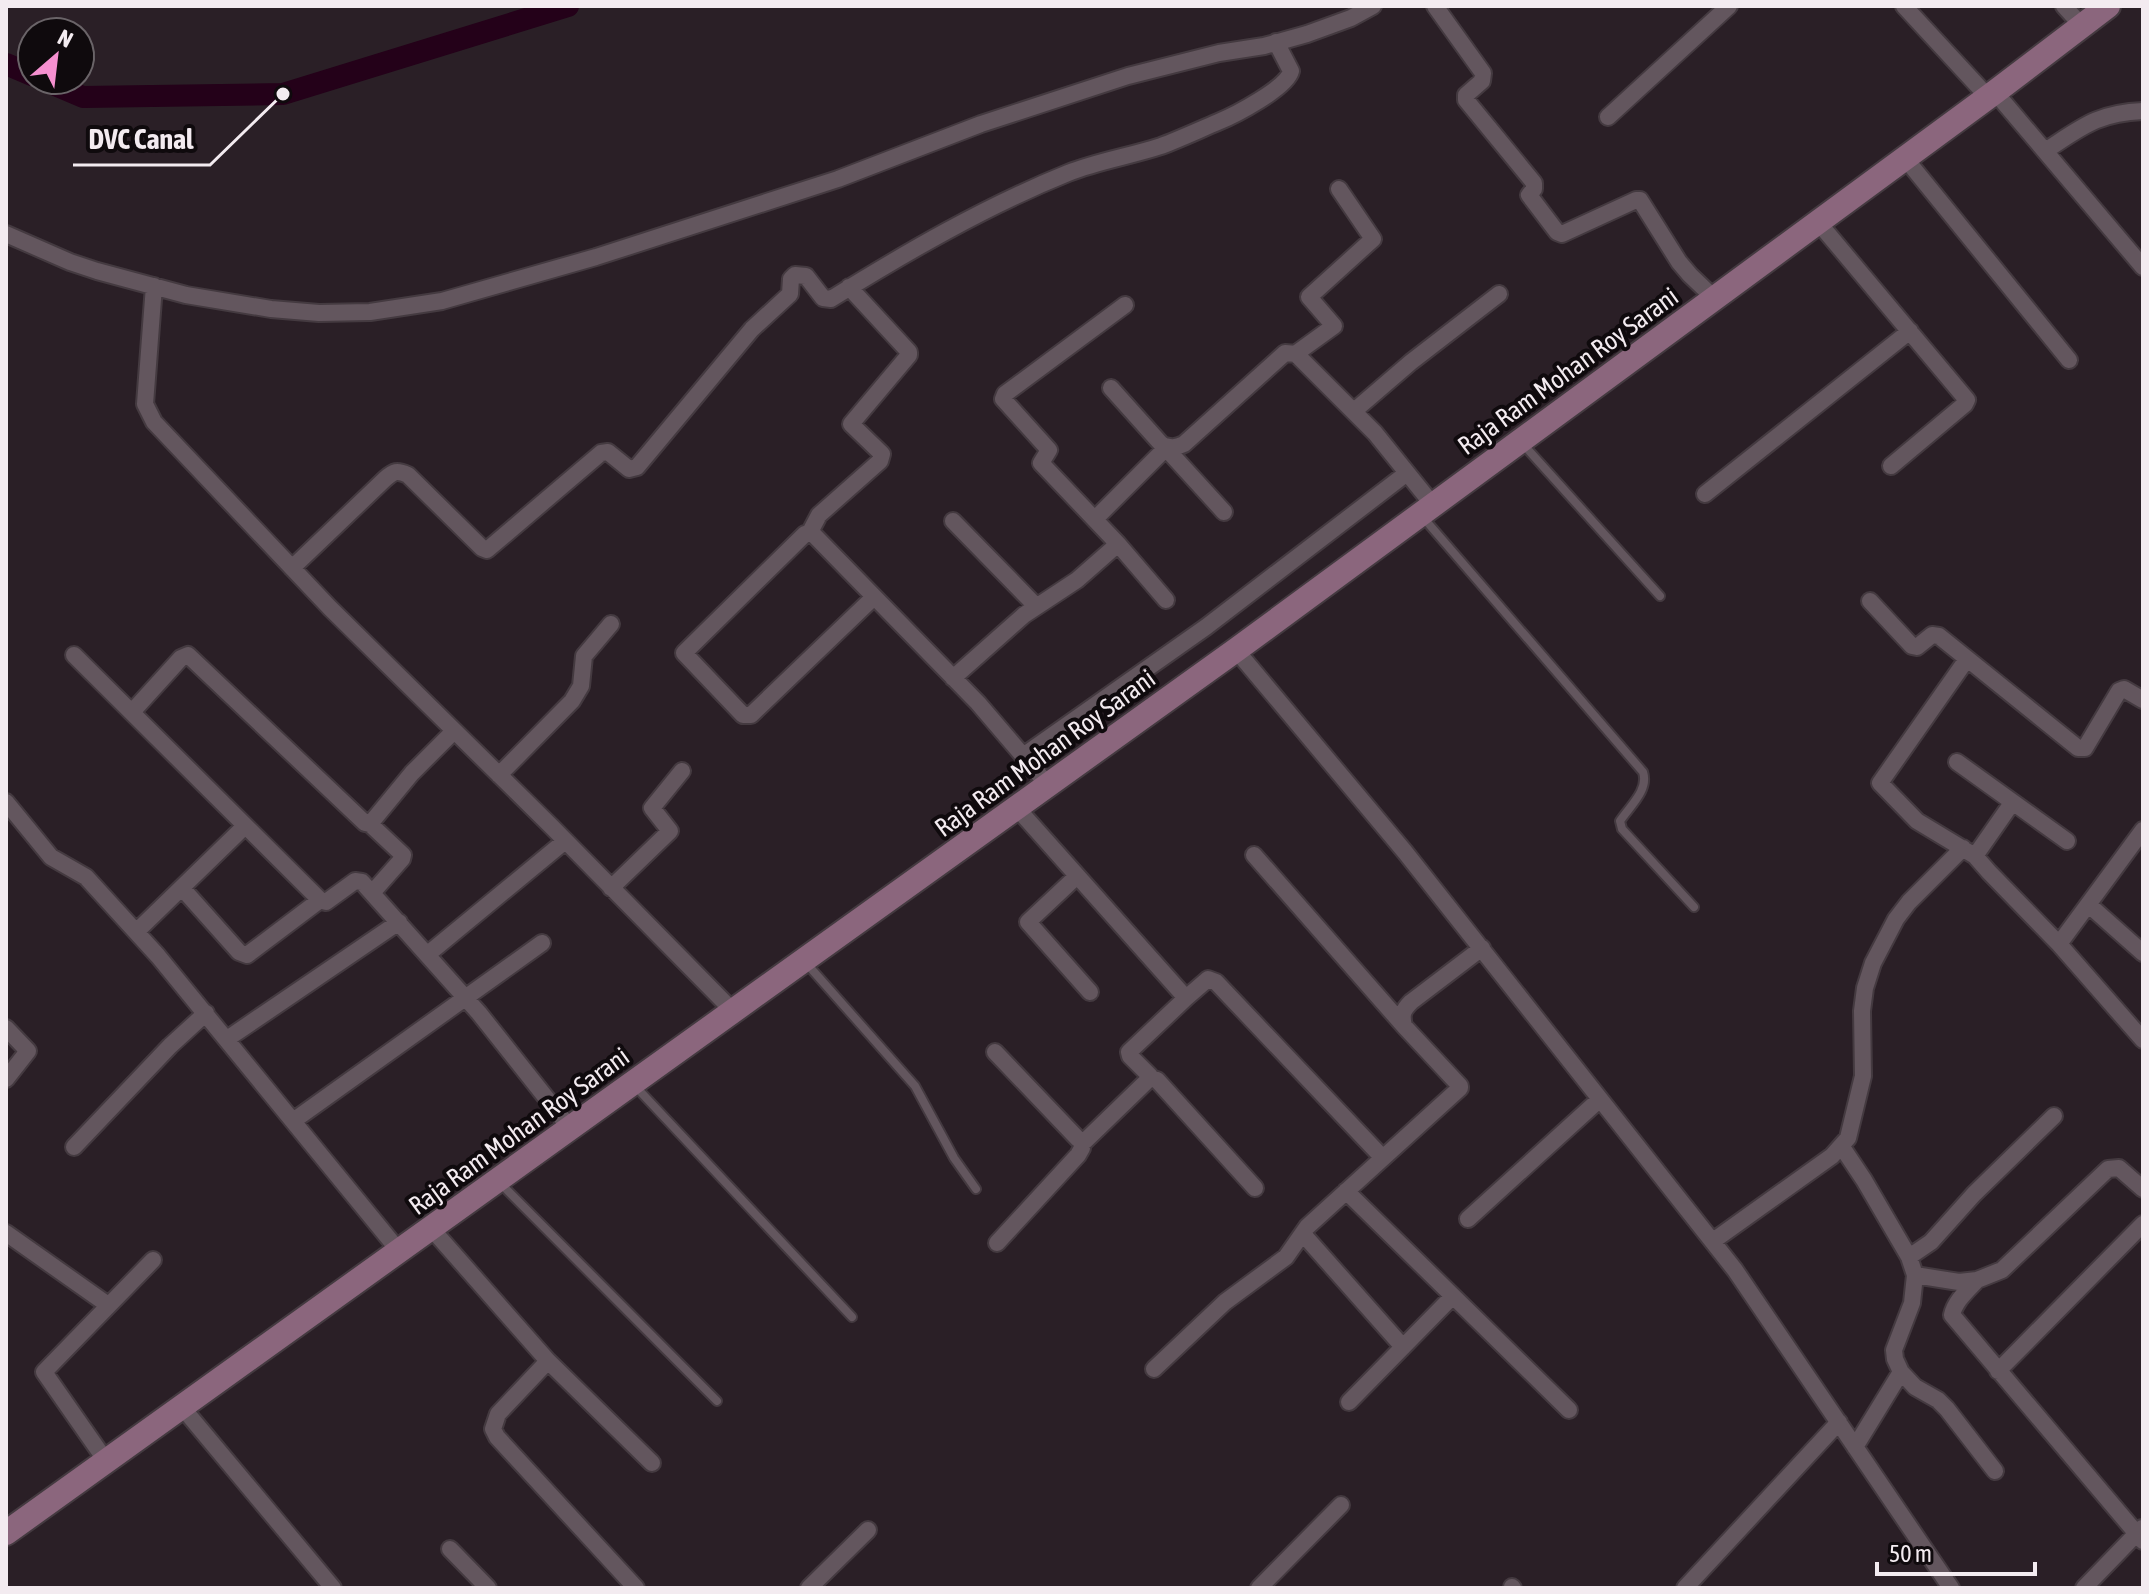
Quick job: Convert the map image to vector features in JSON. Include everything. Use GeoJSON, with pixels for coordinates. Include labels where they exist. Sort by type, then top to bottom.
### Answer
{"type":"FeatureCollection","features":[{"type":"Feature","properties":{"kind":"street"},"geometry":{"type":"LineString","coordinates":[[6,234],[70,262],[186,295],[256,306],[319,313],[370,312],[442,301],[596,257],[838,179],[981,124],[1128,76],[1276,42],[1351,18],[1373,6]]}},
{"type":"Feature","properties":{"kind":"street"},"geometry":{"type":"LineString","coordinates":[[1435,6],[1483,73],[1482,81],[1466,95],[1466,100],[1534,183],[1530,196],[1557,232],[1562,234],[1640,200],[1679,262],[1714,298]]}},
{"type":"Feature","properties":{"kind":"street"},"geometry":{"type":"LineString","coordinates":[[1608,117],[1729,6]]}},
{"type":"Feature","properties":{"kind":"street"},"geometry":{"type":"LineString","coordinates":[[1904,6],[2045,151],[2143,267]]}},
{"type":"Feature","properties":{"kind":"street"},"geometry":{"type":"LineString","coordinates":[[2064,6],[2082,26]]}},
{"type":"Feature","properties":{"kind":"street","name":"Raja Ram Mohan Roy Sarani"},"geometry":{"type":"LineString","coordinates":[[6,1533],[1236,650],[2108,6]]}},
{"type":"Feature","properties":{"kind":"street"},"geometry":{"type":"LineString","coordinates":[[292,568],[385,479],[399,471],[408,475],[487,550],[601,453],[608,452],[629,469],[637,467],[752,329],[790,294],[791,279],[795,275],[806,276],[826,299],[831,299],[949,228],[991,208],[1069,173],[1161,146],[1222,120],[1264,97],[1291,74],[1276,42]]}},
{"type":"Feature","properties":{"kind":"street"},"geometry":{"type":"LineString","coordinates":[[2045,151],[2094,119],[2108,114],[2143,111]]}},
{"type":"Feature","properties":{"kind":"street"},"geometry":{"type":"LineString","coordinates":[[1905,158],[2069,360]]}},
{"type":"Feature","properties":{"kind":"street"},"geometry":{"type":"LineString","coordinates":[[1164,446],[1170,448],[1184,444],[1285,353],[1297,354],[1334,326],[1309,297],[1373,239],[1339,189]]}},
{"type":"Feature","properties":{"kind":"street"},"geometry":{"type":"LineString","coordinates":[[1818,222],[1967,400],[1891,466]]}},
{"type":"Feature","properties":{"kind":"street"},"geometry":{"type":"LineString","coordinates":[[154,286],[145,404],[154,422],[292,568],[733,1011]]}},
{"type":"Feature","properties":{"kind":"street"},"geometry":{"type":"LineString","coordinates":[[849,287],[909,352],[851,424],[882,454],[880,461],[819,515],[810,532],[684,651],[685,655],[743,715],[751,715],[874,597]]}},
{"type":"Feature","properties":{"kind":"street"},"geometry":{"type":"LineString","coordinates":[[1354,411],[1499,294]]}},
{"type":"Feature","properties":{"kind":"street"},"geometry":{"type":"LineString","coordinates":[[1125,305],[1005,394],[1003,399],[1049,450],[1041,463],[1096,518],[1166,600]]}},
{"type":"Feature","properties":{"kind":"street"},"geometry":{"type":"LineString","coordinates":[[1705,494],[1910,331]]}},
{"type":"Feature","properties":{"kind":"street"},"geometry":{"type":"LineString","coordinates":[[1297,354],[1375,433],[1407,473],[1427,510]]}},
{"type":"Feature","properties":{"kind":"street"},"geometry":{"type":"LineString","coordinates":[[1111,388],[1224,512]]}},
{"type":"Feature","properties":{"kind":"street"},"geometry":{"type":"LineString","coordinates":[[1096,518],[1164,446]]}},
{"type":"Feature","properties":{"kind":"street"},"geometry":{"type":"LineString","coordinates":[[1023,756],[1206,627],[1407,473]]}},
{"type":"Feature","properties":{"kind":"street"},"geometry":{"type":"LineString","coordinates":[[953,521],[1036,606]]}},
{"type":"Feature","properties":{"kind":"street"},"geometry":{"type":"LineString","coordinates":[[810,532],[995,722],[1048,785]]}},
{"type":"Feature","properties":{"kind":"street"},"geometry":{"type":"LineString","coordinates":[[953,678],[1036,606],[1077,580],[1118,544]]}},
{"type":"Feature","properties":{"kind":"street"},"geometry":{"type":"LineString","coordinates":[[1870,601],[1912,646],[1917,647],[1936,634],[2082,749],[2119,691],[2124,689],[2143,700]]}},
{"type":"Feature","properties":{"kind":"street"},"geometry":{"type":"LineString","coordinates":[[499,775],[572,701],[581,686],[584,656],[611,624]]}},
{"type":"Feature","properties":{"kind":"street"},"geometry":{"type":"LineString","coordinates":[[1236,650],[1405,852],[1713,1241],[1951,1588]]}},
{"type":"Feature","properties":{"kind":"street"},"geometry":{"type":"LineString","coordinates":[[74,655],[320,900],[326,902],[355,881],[362,882],[466,998],[570,1128]]}},
{"type":"Feature","properties":{"kind":"street"},"geometry":{"type":"LineString","coordinates":[[132,712],[181,658],[188,655],[365,823],[370,824],[403,855],[372,893]]}},
{"type":"Feature","properties":{"kind":"street"},"geometry":{"type":"LineString","coordinates":[[1967,659],[1880,783],[1917,821],[1969,852],[2059,944],[2143,1040]]}},
{"type":"Feature","properties":{"kind":"street"},"geometry":{"type":"LineString","coordinates":[[370,824],[412,773],[454,731]]}},
{"type":"Feature","properties":{"kind":"street"},"geometry":{"type":"LineString","coordinates":[[1957,762],[2067,841]]}},
{"type":"Feature","properties":{"kind":"street"},"geometry":{"type":"LineString","coordinates":[[611,888],[670,831],[652,808],[682,771]]}},
{"type":"Feature","properties":{"kind":"street"},"geometry":{"type":"LineString","coordinates":[[6,802],[51,857],[86,877],[136,932],[206,1013],[399,1251]]}},
{"type":"Feature","properties":{"kind":"street"},"geometry":{"type":"LineString","coordinates":[[1713,1241],[1842,1147],[1848,1138],[1863,1076],[1862,1011],[1873,963],[1896,919],[1909,902],[1969,852],[2012,803]]}},
{"type":"Feature","properties":{"kind":"street"},"geometry":{"type":"LineString","coordinates":[[1017,808],[1186,998]]}},
{"type":"Feature","properties":{"kind":"street"},"geometry":{"type":"LineString","coordinates":[[136,932],[245,826]]}},
{"type":"Feature","properties":{"kind":"street"},"geometry":{"type":"LineString","coordinates":[[2059,944],[2143,830]]}},
{"type":"Feature","properties":{"kind":"street"},"geometry":{"type":"LineString","coordinates":[[428,954],[565,841]]}},
{"type":"Feature","properties":{"kind":"street"},"geometry":{"type":"LineString","coordinates":[[1154,1369],[1225,1302],[1286,1257],[1307,1227],[1460,1088],[1254,855]]}},
{"type":"Feature","properties":{"kind":"street"},"geometry":{"type":"LineString","coordinates":[[1077,876],[1028,922],[1090,992]]}},
{"type":"Feature","properties":{"kind":"street"},"geometry":{"type":"LineString","coordinates":[[182,888],[230,943],[247,955],[320,900]]}},
{"type":"Feature","properties":{"kind":"street"},"geometry":{"type":"LineString","coordinates":[[2089,905],[2143,953]]}},
{"type":"Feature","properties":{"kind":"street"},"geometry":{"type":"LineString","coordinates":[[227,1039],[399,922]]}},
{"type":"Feature","properties":{"kind":"street"},"geometry":{"type":"LineString","coordinates":[[293,1121],[542,943]]}},
{"type":"Feature","properties":{"kind":"street"},"geometry":{"type":"LineString","coordinates":[[1404,1026],[1401,1017],[1403,1010],[1482,948]]}},
{"type":"Feature","properties":{"kind":"street"},"geometry":{"type":"LineString","coordinates":[[1255,1188],[1129,1052],[1208,979],[1216,982],[1382,1157]]}},
{"type":"Feature","properties":{"kind":"street"},"geometry":{"type":"LineString","coordinates":[[74,1147],[170,1046],[206,1013]]}},
{"type":"Feature","properties":{"kind":"street"},"geometry":{"type":"LineString","coordinates":[[6,1028],[28,1051],[6,1079]]}},
{"type":"Feature","properties":{"kind":"street"},"geometry":{"type":"LineString","coordinates":[[995,1052],[1082,1141],[1078,1155],[997,1243]]}},
{"type":"Feature","properties":{"kind":"street"},"geometry":{"type":"LineString","coordinates":[[1082,1141],[1150,1078]]}},
{"type":"Feature","properties":{"kind":"street"},"geometry":{"type":"LineString","coordinates":[[1468,1219],[1600,1099]]}},
{"type":"Feature","properties":{"kind":"street"},"geometry":{"type":"LineString","coordinates":[[1909,1257],[1931,1242],[1974,1194],[2054,1116]]}},
{"type":"Feature","properties":{"kind":"street"},"geometry":{"type":"LineString","coordinates":[[1842,1147],[1909,1257],[1915,1275],[1912,1303],[1894,1350],[1901,1372],[1915,1387],[1947,1409],[1995,1471]]}},
{"type":"Feature","properties":{"kind":"street"},"geometry":{"type":"LineString","coordinates":[[1915,1275],[1959,1282],[1977,1280],[2002,1270],[2108,1169],[2119,1168],[2143,1189]]}},
{"type":"Feature","properties":{"kind":"street"},"geometry":{"type":"LineString","coordinates":[[1346,1191],[1569,1410]]}},
{"type":"Feature","properties":{"kind":"street"},"geometry":{"type":"LineString","coordinates":[[1998,1371],[2143,1224]]}},
{"type":"Feature","properties":{"kind":"street"},"geometry":{"type":"LineString","coordinates":[[431,1228],[548,1361],[652,1463]]}},
{"type":"Feature","properties":{"kind":"street"},"geometry":{"type":"LineString","coordinates":[[6,1233],[108,1305]]}},
{"type":"Feature","properties":{"kind":"street"},"geometry":{"type":"LineString","coordinates":[[1303,1234],[1403,1347]]}},
{"type":"Feature","properties":{"kind":"street"},"geometry":{"type":"LineString","coordinates":[[106,1461],[44,1372],[153,1260]]}},
{"type":"Feature","properties":{"kind":"street"},"geometry":{"type":"LineString","coordinates":[[1977,1280],[1958,1301],[1952,1315],[2141,1534],[2084,1588]]}},
{"type":"Feature","properties":{"kind":"street"},"geometry":{"type":"LineString","coordinates":[[1349,1402],[1453,1296]]}},
{"type":"Feature","properties":{"kind":"street"},"geometry":{"type":"LineString","coordinates":[[548,1361],[498,1414],[493,1429],[636,1588]]}},
{"type":"Feature","properties":{"kind":"street"},"geometry":{"type":"LineString","coordinates":[[1855,1447],[1901,1372]]}},
{"type":"Feature","properties":{"kind":"street"},"geometry":{"type":"LineString","coordinates":[[182,1407],[333,1588]]}},
{"type":"Feature","properties":{"kind":"street"},"geometry":{"type":"LineString","coordinates":[[1685,1588],[1839,1422]]}},
{"type":"Feature","properties":{"kind":"street"},"geometry":{"type":"LineString","coordinates":[[1259,1588],[1341,1505]]}},
{"type":"Feature","properties":{"kind":"street"},"geometry":{"type":"LineString","coordinates":[[809,1588],[868,1530]]}},
{"type":"Feature","properties":{"kind":"street"},"geometry":{"type":"LineString","coordinates":[[450,1549],[488,1588]]}},
{"type":"Feature","properties":{"kind":"lane"},"geometry":{"type":"LineString","coordinates":[[1520,441],[1660,596]]}},
{"type":"Feature","properties":{"kind":"lane"},"geometry":{"type":"LineString","coordinates":[[1427,510],[1643,772],[1644,787],[1620,824],[1694,907]]}},
{"type":"Feature","properties":{"kind":"lane"},"geometry":{"type":"LineString","coordinates":[[804,960],[915,1086],[954,1158],[976,1189]]}},
{"type":"Feature","properties":{"kind":"lane"},"geometry":{"type":"LineString","coordinates":[[632,1083],[852,1317]]}},
{"type":"Feature","properties":{"kind":"lane"},"geometry":{"type":"LineString","coordinates":[[497,1180],[717,1401]]}},
{"type":"Feature","properties":{"kind":"waterway"},"geometry":{"type":"LineString","coordinates":[[81,96],[283,94],[568,6]]}},
{"type":"Feature","properties":{"kind":"waterway"},"geometry":{"type":"LineString","coordinates":[[6,64],[16,68]]}},
{"type":"Feature","properties":{"kind":"place","name":"DVC Canal"},"geometry":{"type":"Point","coordinates":[283,94]}}]}
